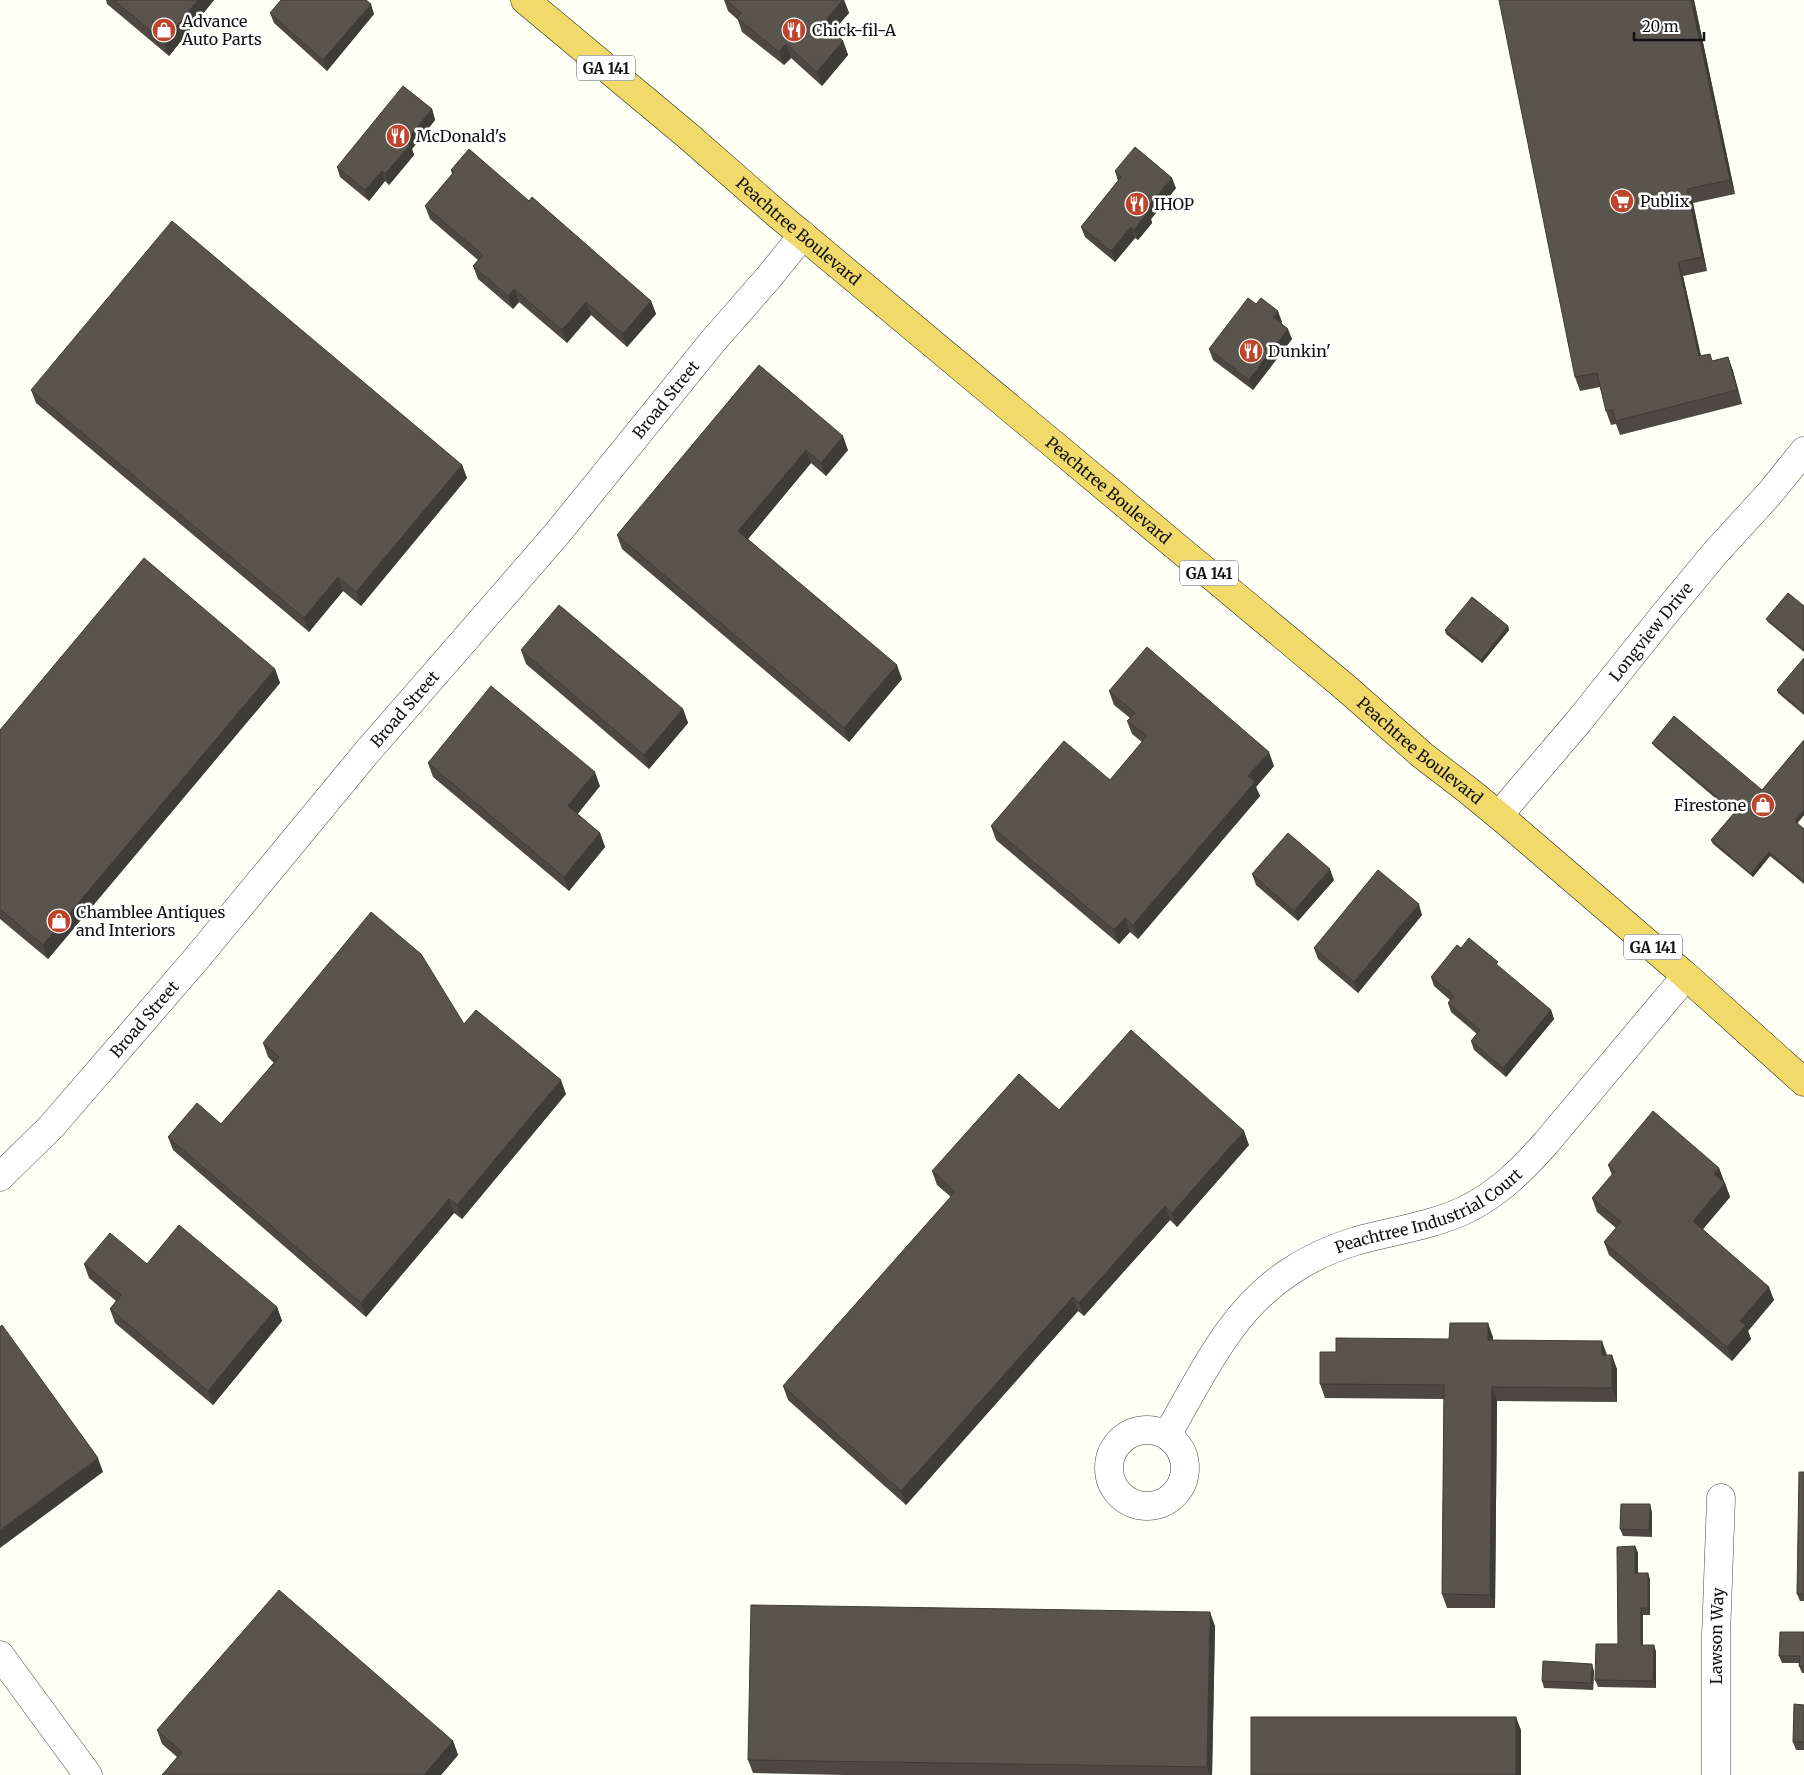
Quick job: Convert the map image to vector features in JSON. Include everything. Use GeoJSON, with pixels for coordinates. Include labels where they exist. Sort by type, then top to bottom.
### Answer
{"type":"FeatureCollection","features":[{"type":"Feature","properties":{"kind":"highway","name":"Peachtree Boulevard"},"geometry":{"type":"LineString","coordinates":[[525,0],[803,235],[1346,688],[1422,755],[1499,815],[1686,976],[1804,1082]]}},
{"type":"Feature","properties":{"kind":"street","name":"Broad Street"},"geometry":{"type":"LineString","coordinates":[[0,1176],[51,1127],[197,958],[367,752],[556,535],[713,341],[770,277],[803,235]]}},
{"type":"Feature","properties":{"kind":"street","name":"Longview Drive"},"geometry":{"type":"LineString","coordinates":[[1499,815],[1579,722],[1662,616],[1716,552],[1770,493],[1804,450]]}},
{"type":"Feature","properties":{"kind":"street","name":"Peachtree Industrial Court"},"geometry":{"type":"LineString","coordinates":[[1167,1435],[1234,1324],[1269,1288],[1296,1268],[1336,1248],[1354,1241],[1437,1221],[1465,1210],[1501,1189],[1546,1143],[1686,976]]}},
{"type":"Feature","properties":{"kind":"street","name":"Lawson Way"},"geometry":{"type":"LineString","coordinates":[[1716,1775],[1716,1636],[1721,1498]]}},
{"type":"Feature","properties":{"kind":"street"},"geometry":{"type":"LineString","coordinates":[[0,1655],[88,1775]]}},
{"type":"Feature","properties":{"kind":"building"},"geometry":{"type":"Polygon","coordinates":[[[114,0],[198,0],[164,42],[114,0]]]}},
{"type":"Feature","properties":{"kind":"building"},"geometry":{"type":"Polygon","coordinates":[[[281,0],[366,0],[371,4],[323,60],[270,13],[281,0]]]}},
{"type":"Feature","properties":{"kind":"building"},"geometry":{"type":"Polygon","coordinates":[[[726,0],[843,0],[823,23],[843,41],[817,72],[786,44],[779,52],[737,18],[741,13],[726,0]]]}},
{"type":"Feature","properties":{"kind":"building","name":"Publix"},"geometry":{"type":"Polygon","coordinates":[[[1499,0],[1691,0],[1730,180],[1687,189],[1702,257],[1678,262],[1699,356],[1710,354],[1712,361],[1728,357],[1737,390],[1615,421],[1613,410],[1606,411],[1597,373],[1575,377],[1499,0]]]}},
{"type":"Feature","properties":{"kind":"building","name":"McDonald's"},"geometry":{"type":"Polygon","coordinates":[[[403,86],[432,109],[406,141],[410,145],[385,174],[382,171],[365,190],[337,167],[403,86]]]}},
{"type":"Feature","properties":{"kind":"building","name":"IHOP"},"geometry":{"type":"Polygon","coordinates":[[[1135,147],[1172,178],[1145,210],[1148,212],[1134,230],[1131,227],[1111,251],[1081,227],[1121,177],[1115,171],[1135,147]]]}},
{"type":"Feature","properties":{"kind":"building"},"geometry":{"type":"Polygon","coordinates":[[[469,149],[529,201],[532,197],[651,301],[623,334],[586,302],[562,330],[514,289],[508,296],[473,266],[483,255],[425,206],[454,172],[451,170],[469,149]]]}},
{"type":"Feature","properties":{"kind":"building"},"geometry":{"type":"Polygon","coordinates":[[[172,221],[462,465],[356,592],[338,577],[304,618],[31,390],[172,221]]]}},
{"type":"Feature","properties":{"kind":"building","name":"Dunkin'"},"geometry":{"type":"Polygon","coordinates":[[[1248,298],[1256,304],[1261,298],[1278,311],[1273,317],[1288,329],[1249,380],[1209,349],[1248,298]]]}},
{"type":"Feature","properties":{"kind":"building"},"geometry":{"type":"Polygon","coordinates":[[[759,365],[843,436],[821,463],[806,450],[738,531],[897,665],[844,728],[617,535],[759,365]]]}},
{"type":"Feature","properties":{"kind":"building"},"geometry":{"type":"Polygon","coordinates":[[[144,558],[275,669],[43,945],[0,909],[0,730],[144,558]]]}},
{"type":"Feature","properties":{"kind":"building"},"geometry":{"type":"Polygon","coordinates":[[[1788,593],[1804,606],[1804,650],[1766,619],[1788,593]]]}},
{"type":"Feature","properties":{"kind":"building"},"geometry":{"type":"Polygon","coordinates":[[[1472,597],[1508,626],[1481,660],[1445,630],[1472,597]]]}},
{"type":"Feature","properties":{"kind":"building"},"geometry":{"type":"Polygon","coordinates":[[[559,605],[683,709],[644,755],[521,650],[559,605]]]}},
{"type":"Feature","properties":{"kind":"building"},"geometry":{"type":"Polygon","coordinates":[[[1147,647],[1269,752],[1248,776],[1255,782],[1133,925],[1125,918],[1114,930],[991,826],[1064,741],[1110,780],[1147,736],[1127,721],[1135,713],[1109,691],[1147,647]]]}},
{"type":"Feature","properties":{"kind":"building"},"geometry":{"type":"Polygon","coordinates":[[[1804,658],[1804,713],[1777,690],[1804,658]]]}},
{"type":"Feature","properties":{"kind":"building"},"geometry":{"type":"Polygon","coordinates":[[[491,686],[595,772],[568,806],[600,833],[564,877],[428,763],[491,686]]]}},
{"type":"Feature","properties":{"kind":"building","name":"Firestone"},"geometry":{"type":"Polygon","coordinates":[[[1674,716],[1762,790],[1804,740],[1804,810],[1795,821],[1804,829],[1804,882],[1769,852],[1751,874],[1711,840],[1735,812],[1652,743],[1674,716]]]}},
{"type":"Feature","properties":{"kind":"building"},"geometry":{"type":"Polygon","coordinates":[[[1288,833],[1330,869],[1294,911],[1252,874],[1288,833]]]}},
{"type":"Feature","properties":{"kind":"building"},"geometry":{"type":"Polygon","coordinates":[[[1378,870],[1419,904],[1354,982],[1314,948],[1378,870]]]}},
{"type":"Feature","properties":{"kind":"building"},"geometry":{"type":"Polygon","coordinates":[[[371,912],[421,954],[464,1024],[476,1010],[561,1080],[457,1205],[449,1199],[361,1303],[168,1137],[197,1103],[221,1124],[279,1057],[263,1043],[371,912]]]}},
{"type":"Feature","properties":{"kind":"building"},"geometry":{"type":"Polygon","coordinates":[[[1469,938],[1498,962],[1496,964],[1551,1010],[1503,1068],[1471,1041],[1480,1030],[1448,1003],[1454,996],[1431,977],[1457,945],[1461,948],[1469,938]]]}},
{"type":"Feature","properties":{"kind":"building"},"geometry":{"type":"Polygon","coordinates":[[[1131,1030],[1244,1131],[1172,1213],[1165,1206],[1079,1303],[1073,1297],[901,1491],[783,1386],[955,1192],[932,1171],[1019,1074],[1059,1110],[1131,1030]]]}},
{"type":"Feature","properties":{"kind":"building"},"geometry":{"type":"Polygon","coordinates":[[[1653,1111],[1719,1168],[1714,1174],[1725,1183],[1693,1221],[1769,1287],[1740,1321],[1746,1325],[1727,1347],[1604,1242],[1621,1222],[1592,1198],[1615,1171],[1608,1165],[1653,1111]]]}},
{"type":"Feature","properties":{"kind":"building"},"geometry":{"type":"Polygon","coordinates":[[[179,1225],[277,1307],[208,1391],[110,1309],[121,1295],[84,1264],[110,1233],[147,1264],[179,1225]]]}},
{"type":"Feature","properties":{"kind":"building"},"geometry":{"type":"Polygon","coordinates":[[[1450,1323],[1488,1323],[1488,1340],[1602,1341],[1602,1355],[1612,1355],[1612,1388],[1492,1387],[1490,1595],[1442,1594],[1444,1385],[1320,1384],[1320,1352],[1336,1352],[1336,1338],[1449,1339],[1450,1323]]]}},
{"type":"Feature","properties":{"kind":"building"},"geometry":{"type":"Polygon","coordinates":[[[2,1325],[98,1458],[0,1530],[0,1327],[2,1325]]]}},
{"type":"Feature","properties":{"kind":"building"},"geometry":{"type":"Polygon","coordinates":[[[1799,1472],[1804,1472],[1804,1594],[1797,1594],[1799,1472]]]}},
{"type":"Feature","properties":{"kind":"building"},"geometry":{"type":"Polygon","coordinates":[[[1621,1504],[1650,1504],[1649,1530],[1620,1529],[1621,1504]]]}},
{"type":"Feature","properties":{"kind":"building"},"geometry":{"type":"Polygon","coordinates":[[[1635,1546],[1635,1573],[1648,1573],[1648,1608],[1641,1608],[1641,1645],[1654,1645],[1653,1681],[1595,1680],[1596,1644],[1618,1644],[1617,1547],[1635,1546]]]}},
{"type":"Feature","properties":{"kind":"building"},"geometry":{"type":"Polygon","coordinates":[[[279,1590],[453,1741],[424,1775],[162,1775],[182,1752],[157,1730],[279,1590]]]}},
{"type":"Feature","properties":{"kind":"building"},"geometry":{"type":"Polygon","coordinates":[[[751,1605],[1210,1612],[1207,1767],[748,1760],[751,1605]]]}},
{"type":"Feature","properties":{"kind":"building"},"geometry":{"type":"Polygon","coordinates":[[[1780,1632],[1804,1632],[1804,1666],[1799,1666],[1800,1656],[1779,1656],[1780,1632]]]}},
{"type":"Feature","properties":{"kind":"building"},"geometry":{"type":"Polygon","coordinates":[[[1543,1661],[1592,1664],[1591,1683],[1542,1681],[1543,1661]]]}},
{"type":"Feature","properties":{"kind":"building"},"geometry":{"type":"Polygon","coordinates":[[[1794,1704],[1804,1705],[1804,1742],[1793,1742],[1794,1704]]]}},
{"type":"Feature","properties":{"kind":"building"},"geometry":{"type":"Polygon","coordinates":[[[1251,1717],[1516,1717],[1516,1775],[1251,1775],[1251,1717]]]}},
{"type":"Feature","properties":{"kind":"place","name":"Advance Auto Parts"},"geometry":{"type":"Point","coordinates":[164,30]}},
{"type":"Feature","properties":{"kind":"place","name":"Chick-fil-A"},"geometry":{"type":"Point","coordinates":[794,30]}},
{"type":"Feature","properties":{"kind":"place","name":"McDonald's"},"geometry":{"type":"Point","coordinates":[398,136]}},
{"type":"Feature","properties":{"kind":"place","name":"Publix"},"geometry":{"type":"Point","coordinates":[1622,201]}},
{"type":"Feature","properties":{"kind":"place","name":"IHOP"},"geometry":{"type":"Point","coordinates":[1137,204]}},
{"type":"Feature","properties":{"kind":"place","name":"Dunkin'"},"geometry":{"type":"Point","coordinates":[1251,351]}},
{"type":"Feature","properties":{"kind":"place","name":"Firestone"},"geometry":{"type":"Point","coordinates":[1763,805]}},
{"type":"Feature","properties":{"kind":"place","name":"Chamblee Antiques and Interiors"},"geometry":{"type":"Point","coordinates":[59,921]}}]}
